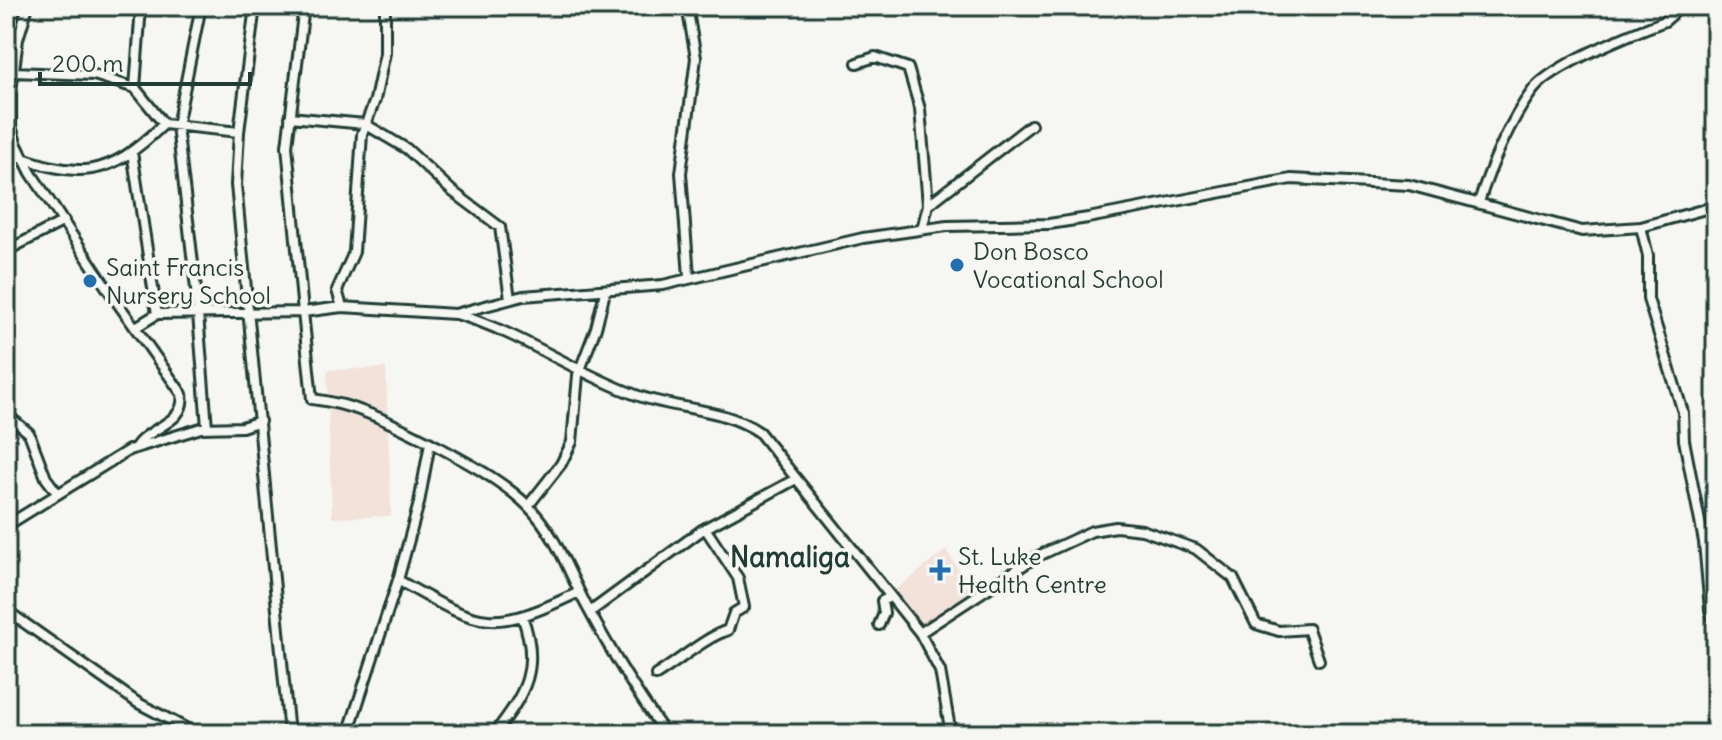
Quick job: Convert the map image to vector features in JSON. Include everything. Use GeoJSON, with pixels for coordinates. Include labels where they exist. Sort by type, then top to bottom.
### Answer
{"type":"FeatureCollection","features":[{"type":"Feature","properties":{"kind":"street"},"geometry":{"type":"LineString","coordinates":[[28,6],[11,67],[11,126],[22,158],[176,382],[183,401],[177,415],[142,438],[135,448]]}},
{"type":"Feature","properties":{"kind":"street"},"geometry":{"type":"LineString","coordinates":[[135,88],[141,6]]}},
{"type":"Feature","properties":{"kind":"street"},"geometry":{"type":"LineString","coordinates":[[201,6],[177,126],[207,427]]}},
{"type":"Feature","properties":{"kind":"street"},"geometry":{"type":"LineString","coordinates":[[255,6],[239,132],[236,185],[289,734]]}},
{"type":"Feature","properties":{"kind":"street"},"geometry":{"type":"LineString","coordinates":[[304,6],[288,159],[312,399],[373,414],[430,443],[513,493],[528,506],[556,545],[634,689],[666,734]]}},
{"type":"Feature","properties":{"kind":"street"},"geometry":{"type":"LineString","coordinates":[[342,307],[337,290],[354,252],[365,124],[375,100],[385,53],[385,6]]}},
{"type":"Feature","properties":{"kind":"street"},"geometry":{"type":"LineString","coordinates":[[687,6],[696,58],[682,149],[689,276]]}},
{"type":"Feature","properties":{"kind":"street"},"geometry":{"type":"LineString","coordinates":[[1479,202],[1492,164],[1533,91],[1578,59],[1665,21],[1673,14],[1671,6]]}},
{"type":"Feature","properties":{"kind":"street"},"geometry":{"type":"LineString","coordinates":[[857,63],[875,57],[908,68],[920,109],[928,205],[922,229]]}},
{"type":"Feature","properties":{"kind":"street"},"geometry":{"type":"LineString","coordinates":[[11,67],[94,75],[135,88],[164,124],[239,132]]}},
{"type":"Feature","properties":{"kind":"street"},"geometry":{"type":"LineString","coordinates":[[290,117],[365,124],[407,149],[452,191],[500,227],[510,299]]}},
{"type":"Feature","properties":{"kind":"street"},"geometry":{"type":"LineString","coordinates":[[6,152],[71,171],[94,172],[132,152],[164,124]]}},
{"type":"Feature","properties":{"kind":"street"},"geometry":{"type":"LineString","coordinates":[[928,205],[1031,125]]}},
{"type":"Feature","properties":{"kind":"street"},"geometry":{"type":"LineString","coordinates":[[132,152],[157,314]]}},
{"type":"Feature","properties":{"kind":"street"},"geometry":{"type":"LineString","coordinates":[[455,314],[542,294],[605,292],[663,285],[689,276],[863,238],[922,229],[1049,224],[1291,179],[1409,185],[1582,231],[1641,227],[1716,206]]}},
{"type":"Feature","properties":{"kind":"street"},"geometry":{"type":"LineString","coordinates":[[6,251],[64,221]]}},
{"type":"Feature","properties":{"kind":"street"},"geometry":{"type":"LineString","coordinates":[[1641,227],[1648,256],[1648,299],[1683,412],[1684,440],[1704,542],[1710,610],[1716,625]]}},
{"type":"Feature","properties":{"kind":"street"},"geometry":{"type":"LineString","coordinates":[[528,506],[561,464],[572,442],[579,371],[596,328],[605,292]]}},
{"type":"Feature","properties":{"kind":"street"},"geometry":{"type":"LineString","coordinates":[[136,327],[157,314],[250,310],[303,312],[342,307],[455,314],[516,334],[579,371],[637,395],[749,425],[768,440],[920,633],[940,671],[951,734]]}},
{"type":"Feature","properties":{"kind":"street"},"geometry":{"type":"LineString","coordinates":[[6,414],[29,433],[46,478],[58,494]]}},
{"type":"Feature","properties":{"kind":"street"},"geometry":{"type":"LineString","coordinates":[[6,526],[135,448],[207,427],[242,427],[260,421]]}},
{"type":"Feature","properties":{"kind":"street"},"geometry":{"type":"LineString","coordinates":[[348,734],[398,580],[419,503],[430,443]]}},
{"type":"Feature","properties":{"kind":"street"},"geometry":{"type":"LineString","coordinates":[[590,612],[705,528],[796,479]]}},
{"type":"Feature","properties":{"kind":"street"},"geometry":{"type":"LineString","coordinates":[[920,633],[1012,572],[1072,538],[1104,528],[1128,527],[1196,549],[1233,578],[1256,624],[1279,631],[1308,629],[1319,660]]}},
{"type":"Feature","properties":{"kind":"street"},"geometry":{"type":"LineString","coordinates":[[656,675],[706,644],[713,634],[728,630],[734,613],[744,607],[738,578],[705,528]]}},
{"type":"Feature","properties":{"kind":"street"},"geometry":{"type":"LineString","coordinates":[[398,580],[476,620],[496,622],[522,616],[579,592]]}},
{"type":"Feature","properties":{"kind":"street"},"geometry":{"type":"LineString","coordinates":[[879,625],[884,613],[882,601],[890,597]]}},
{"type":"Feature","properties":{"kind":"street"},"geometry":{"type":"LineString","coordinates":[[6,610],[138,703],[197,734]]}},
{"type":"Feature","properties":{"kind":"street"},"geometry":{"type":"LineString","coordinates":[[494,734],[521,696],[531,665],[532,643],[522,616]]}},
{"type":"Feature","properties":{"kind":"shaded area"},"geometry":{"type":"Polygon","coordinates":[[[386,368],[391,516],[332,518],[327,370],[386,368]]]}},
{"type":"Feature","properties":{"kind":"shaded area","name":"St. Luke Health Centre"},"geometry":{"type":"Polygon","coordinates":[[[946,550],[975,593],[922,627],[894,591],[946,550]]]}},
{"type":"Feature","properties":{"kind":"place","name":"Don Bosco Vocational School"},"geometry":{"type":"Point","coordinates":[957,265]}},
{"type":"Feature","properties":{"kind":"place","name":"Saint Francis Nursery School"},"geometry":{"type":"Point","coordinates":[90,281]}},
{"type":"Feature","properties":{"kind":"place","name":"St. Luke Health Centre"},"geometry":{"type":"Point","coordinates":[940,570]}},
{"type":"Feature","properties":{"kind":"district","name":"Namaliga"},"geometry":{"type":"Point","coordinates":[790,557]}}]}
